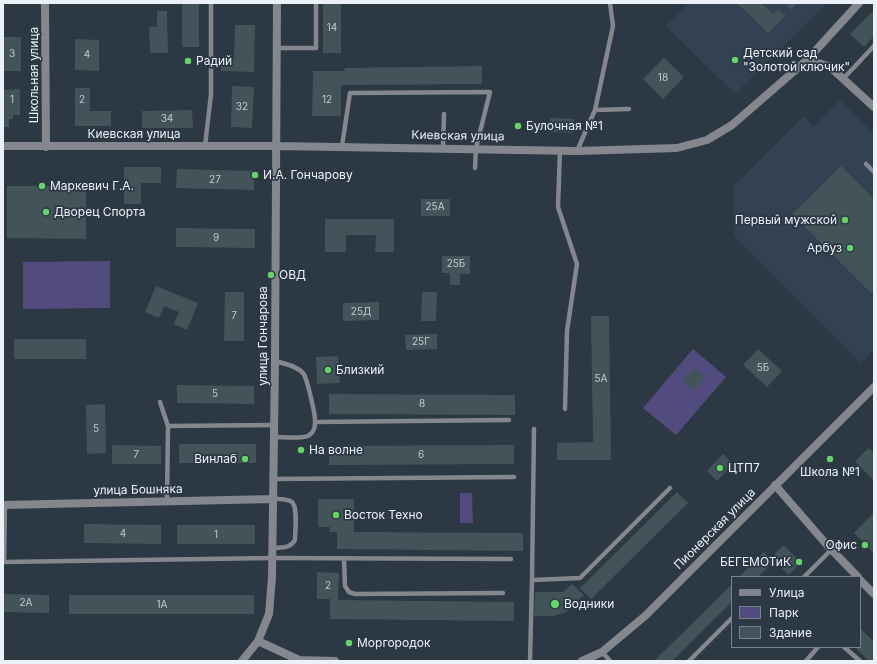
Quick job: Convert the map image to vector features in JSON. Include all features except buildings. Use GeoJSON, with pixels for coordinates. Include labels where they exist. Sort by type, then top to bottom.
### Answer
{"type":"FeatureCollection","features":[{"type":"Feature","properties":{"kind":"street","name":"Школьная улица"},"geometry":{"type":"LineString","coordinates":[[45,3],[46,147]]}},
{"type":"Feature","properties":{"kind":"street","name":"улица Гончарова"},"geometry":{"type":"LineString","coordinates":[[242,661],[258,641],[269,614],[272,558],[275,361],[277,3]]}},
{"type":"Feature","properties":{"kind":"street","name":"Киевская улица"},"geometry":{"type":"LineString","coordinates":[[3,146],[342,146],[578,151],[677,148],[708,140],[732,125],[807,60],[859,3]]}},
{"type":"Feature","properties":{"kind":"street"},"geometry":{"type":"LineString","coordinates":[[807,60],[829,66],[874,107]]}},
{"type":"Feature","properties":{"kind":"street","name":"Пионерская улица"},"geometry":{"type":"LineString","coordinates":[[582,661],[602,652],[644,616],[874,387]]}},
{"type":"Feature","properties":{"kind":"street"},"geometry":{"type":"LineString","coordinates":[[775,485],[831,550],[857,576]]}},
{"type":"Feature","properties":{"kind":"street","name":"улица Бошняка"},"geometry":{"type":"LineString","coordinates":[[4,505],[273,499]]}},
{"type":"Feature","properties":{"kind":"street"},"geometry":{"type":"LineString","coordinates":[[861,581],[874,594]]}},
{"type":"Feature","properties":{"kind":"street"},"geometry":{"type":"LineString","coordinates":[[258,641],[300,660],[335,661]]}},
{"type":"Feature","properties":{"kind":"lane"},"geometry":{"type":"LineString","coordinates":[[205,146],[211,94],[211,3]]}},
{"type":"Feature","properties":{"kind":"lane"},"geometry":{"type":"LineString","coordinates":[[277,48],[316,48],[316,3]]}},
{"type":"Feature","properties":{"kind":"lane"},"geometry":{"type":"LineString","coordinates":[[578,151],[595,110],[614,26],[610,3]]}},
{"type":"Feature","properties":{"kind":"lane"},"geometry":{"type":"LineString","coordinates":[[843,79],[874,46]]}},
{"type":"Feature","properties":{"kind":"lane"},"geometry":{"type":"LineString","coordinates":[[342,146],[350,93],[490,92],[476,148],[475,168]]}},
{"type":"Feature","properties":{"kind":"lane"},"geometry":{"type":"LineString","coordinates":[[595,110],[629,109]]}},
{"type":"Feature","properties":{"kind":"lane"},"geometry":{"type":"LineString","coordinates":[[443,148],[444,114]]}},
{"type":"Feature","properties":{"kind":"lane"},"geometry":{"type":"LineString","coordinates":[[560,150],[558,207],[577,264],[567,331],[565,409]]}},
{"type":"Feature","properties":{"kind":"lane"},"geometry":{"type":"LineString","coordinates":[[866,164],[874,172]]}},
{"type":"Feature","properties":{"kind":"lane"},"geometry":{"type":"LineString","coordinates":[[274,437],[304,437],[313,431],[316,422],[307,380],[304,373],[297,368],[275,361]]}},
{"type":"Feature","properties":{"kind":"lane"},"geometry":{"type":"LineString","coordinates":[[160,402],[168,426],[167,501]]}},
{"type":"Feature","properties":{"kind":"lane"},"geometry":{"type":"LineString","coordinates":[[316,422],[509,420]]}},
{"type":"Feature","properties":{"kind":"lane"},"geometry":{"type":"LineString","coordinates":[[168,426],[274,425]]}},
{"type":"Feature","properties":{"kind":"lane"},"geometry":{"type":"LineString","coordinates":[[530,661],[534,429]]}},
{"type":"Feature","properties":{"kind":"lane"},"geometry":{"type":"LineString","coordinates":[[273,479],[514,477]]}},
{"type":"Feature","properties":{"kind":"lane"},"geometry":{"type":"LineString","coordinates":[[532,580],[580,578],[670,488]]}},
{"type":"Feature","properties":{"kind":"lane"},"geometry":{"type":"LineString","coordinates":[[272,548],[288,547],[293,545],[295,540],[295,508],[293,502],[287,499],[273,499]]}},
{"type":"Feature","properties":{"kind":"lane"},"geometry":{"type":"LineString","coordinates":[[4,505],[3,562],[272,558],[511,559]]}},
{"type":"Feature","properties":{"kind":"lane"},"geometry":{"type":"LineString","coordinates":[[805,576],[831,550]]}},
{"type":"Feature","properties":{"kind":"lane"},"geometry":{"type":"LineString","coordinates":[[344,558],[345,586],[349,592],[355,594],[504,593]]}},
{"type":"Feature","properties":{"kind":"lane"},"geometry":{"type":"LineString","coordinates":[[689,661],[731,619]]}},
{"type":"Feature","properties":{"kind":"lane"},"geometry":{"type":"LineString","coordinates":[[806,661],[817,648]]}},
{"type":"Feature","properties":{"kind":"lane"},"geometry":{"type":"LineString","coordinates":[[845,648],[860,661]]}},
{"type":"Feature","properties":{"kind":"lane"},"geometry":{"type":"LineString","coordinates":[[602,652],[610,661]]}},
{"type":"Feature","properties":{"kind":"shaded area","name":"Детский сад \"Золотой ключик\""},"geometry":{"type":"Polygon","coordinates":[[[689,3],[827,3],[735,94],[666,26],[689,3]]]}},
{"type":"Feature","properties":{"kind":"shaded area"},"geometry":{"type":"Polygon","coordinates":[[[840,100],[874,134],[874,349],[861,363],[734,236],[733,186],[804,116],[813,127],[840,100]]]}},
{"type":"Feature","properties":{"kind":"green space"},"geometry":{"type":"Polygon","coordinates":[[[110,261],[110,308],[23,309],[23,262],[110,261]]]}},
{"type":"Feature","properties":{"kind":"green space"},"geometry":{"type":"Polygon","coordinates":[[[693,349],[726,377],[676,435],[643,408],[693,349]]]}},
{"type":"Feature","properties":{"kind":"green space"},"geometry":{"type":"Polygon","coordinates":[[[460,493],[472,493],[473,523],[460,523],[460,493]]]}},
{"type":"Feature","properties":{"kind":"place","name":"Детский сад \"Золотой ключик\""},"geometry":{"type":"Point","coordinates":[735,60]}},
{"type":"Feature","properties":{"kind":"place","name":"Радий"},"geometry":{"type":"Point","coordinates":[188,61]}},
{"type":"Feature","properties":{"kind":"place","name":"Булочная №1"},"geometry":{"type":"Point","coordinates":[518,126]}},
{"type":"Feature","properties":{"kind":"place","name":"И.А. Гончарову"},"geometry":{"type":"Point","coordinates":[255,175]}},
{"type":"Feature","properties":{"kind":"place","name":"Маркевич Г.А."},"geometry":{"type":"Point","coordinates":[42,186]}},
{"type":"Feature","properties":{"kind":"place","name":"Дворец Спорта"},"geometry":{"type":"Point","coordinates":[46,212]}},
{"type":"Feature","properties":{"kind":"place","name":"Первый мужской"},"geometry":{"type":"Point","coordinates":[845,220]}},
{"type":"Feature","properties":{"kind":"place","name":"Арбуз"},"geometry":{"type":"Point","coordinates":[850,248]}},
{"type":"Feature","properties":{"kind":"place","name":"ОВД"},"geometry":{"type":"Point","coordinates":[271,275]}},
{"type":"Feature","properties":{"kind":"place","name":"Близкий"},"geometry":{"type":"Point","coordinates":[328,370]}},
{"type":"Feature","properties":{"kind":"place","name":"На волне"},"geometry":{"type":"Point","coordinates":[301,450]}},
{"type":"Feature","properties":{"kind":"place","name":"Винлаб"},"geometry":{"type":"Point","coordinates":[245,459]}},
{"type":"Feature","properties":{"kind":"place","name":"Школа №1"},"geometry":{"type":"Point","coordinates":[830,459]}},
{"type":"Feature","properties":{"kind":"place","name":"ЦТП7"},"geometry":{"type":"Point","coordinates":[720,468]}},
{"type":"Feature","properties":{"kind":"place","name":"Восток Техно"},"geometry":{"type":"Point","coordinates":[336,515]}},
{"type":"Feature","properties":{"kind":"place","name":"Офис"},"geometry":{"type":"Point","coordinates":[865,545]}},
{"type":"Feature","properties":{"kind":"place","name":"БЕГЕМОТиК"},"geometry":{"type":"Point","coordinates":[799,562]}},
{"type":"Feature","properties":{"kind":"place","name":"Водники"},"geometry":{"type":"Point","coordinates":[555,604]}},
{"type":"Feature","properties":{"kind":"place","name":"Моргородок"},"geometry":{"type":"Point","coordinates":[349,643]}}]}
